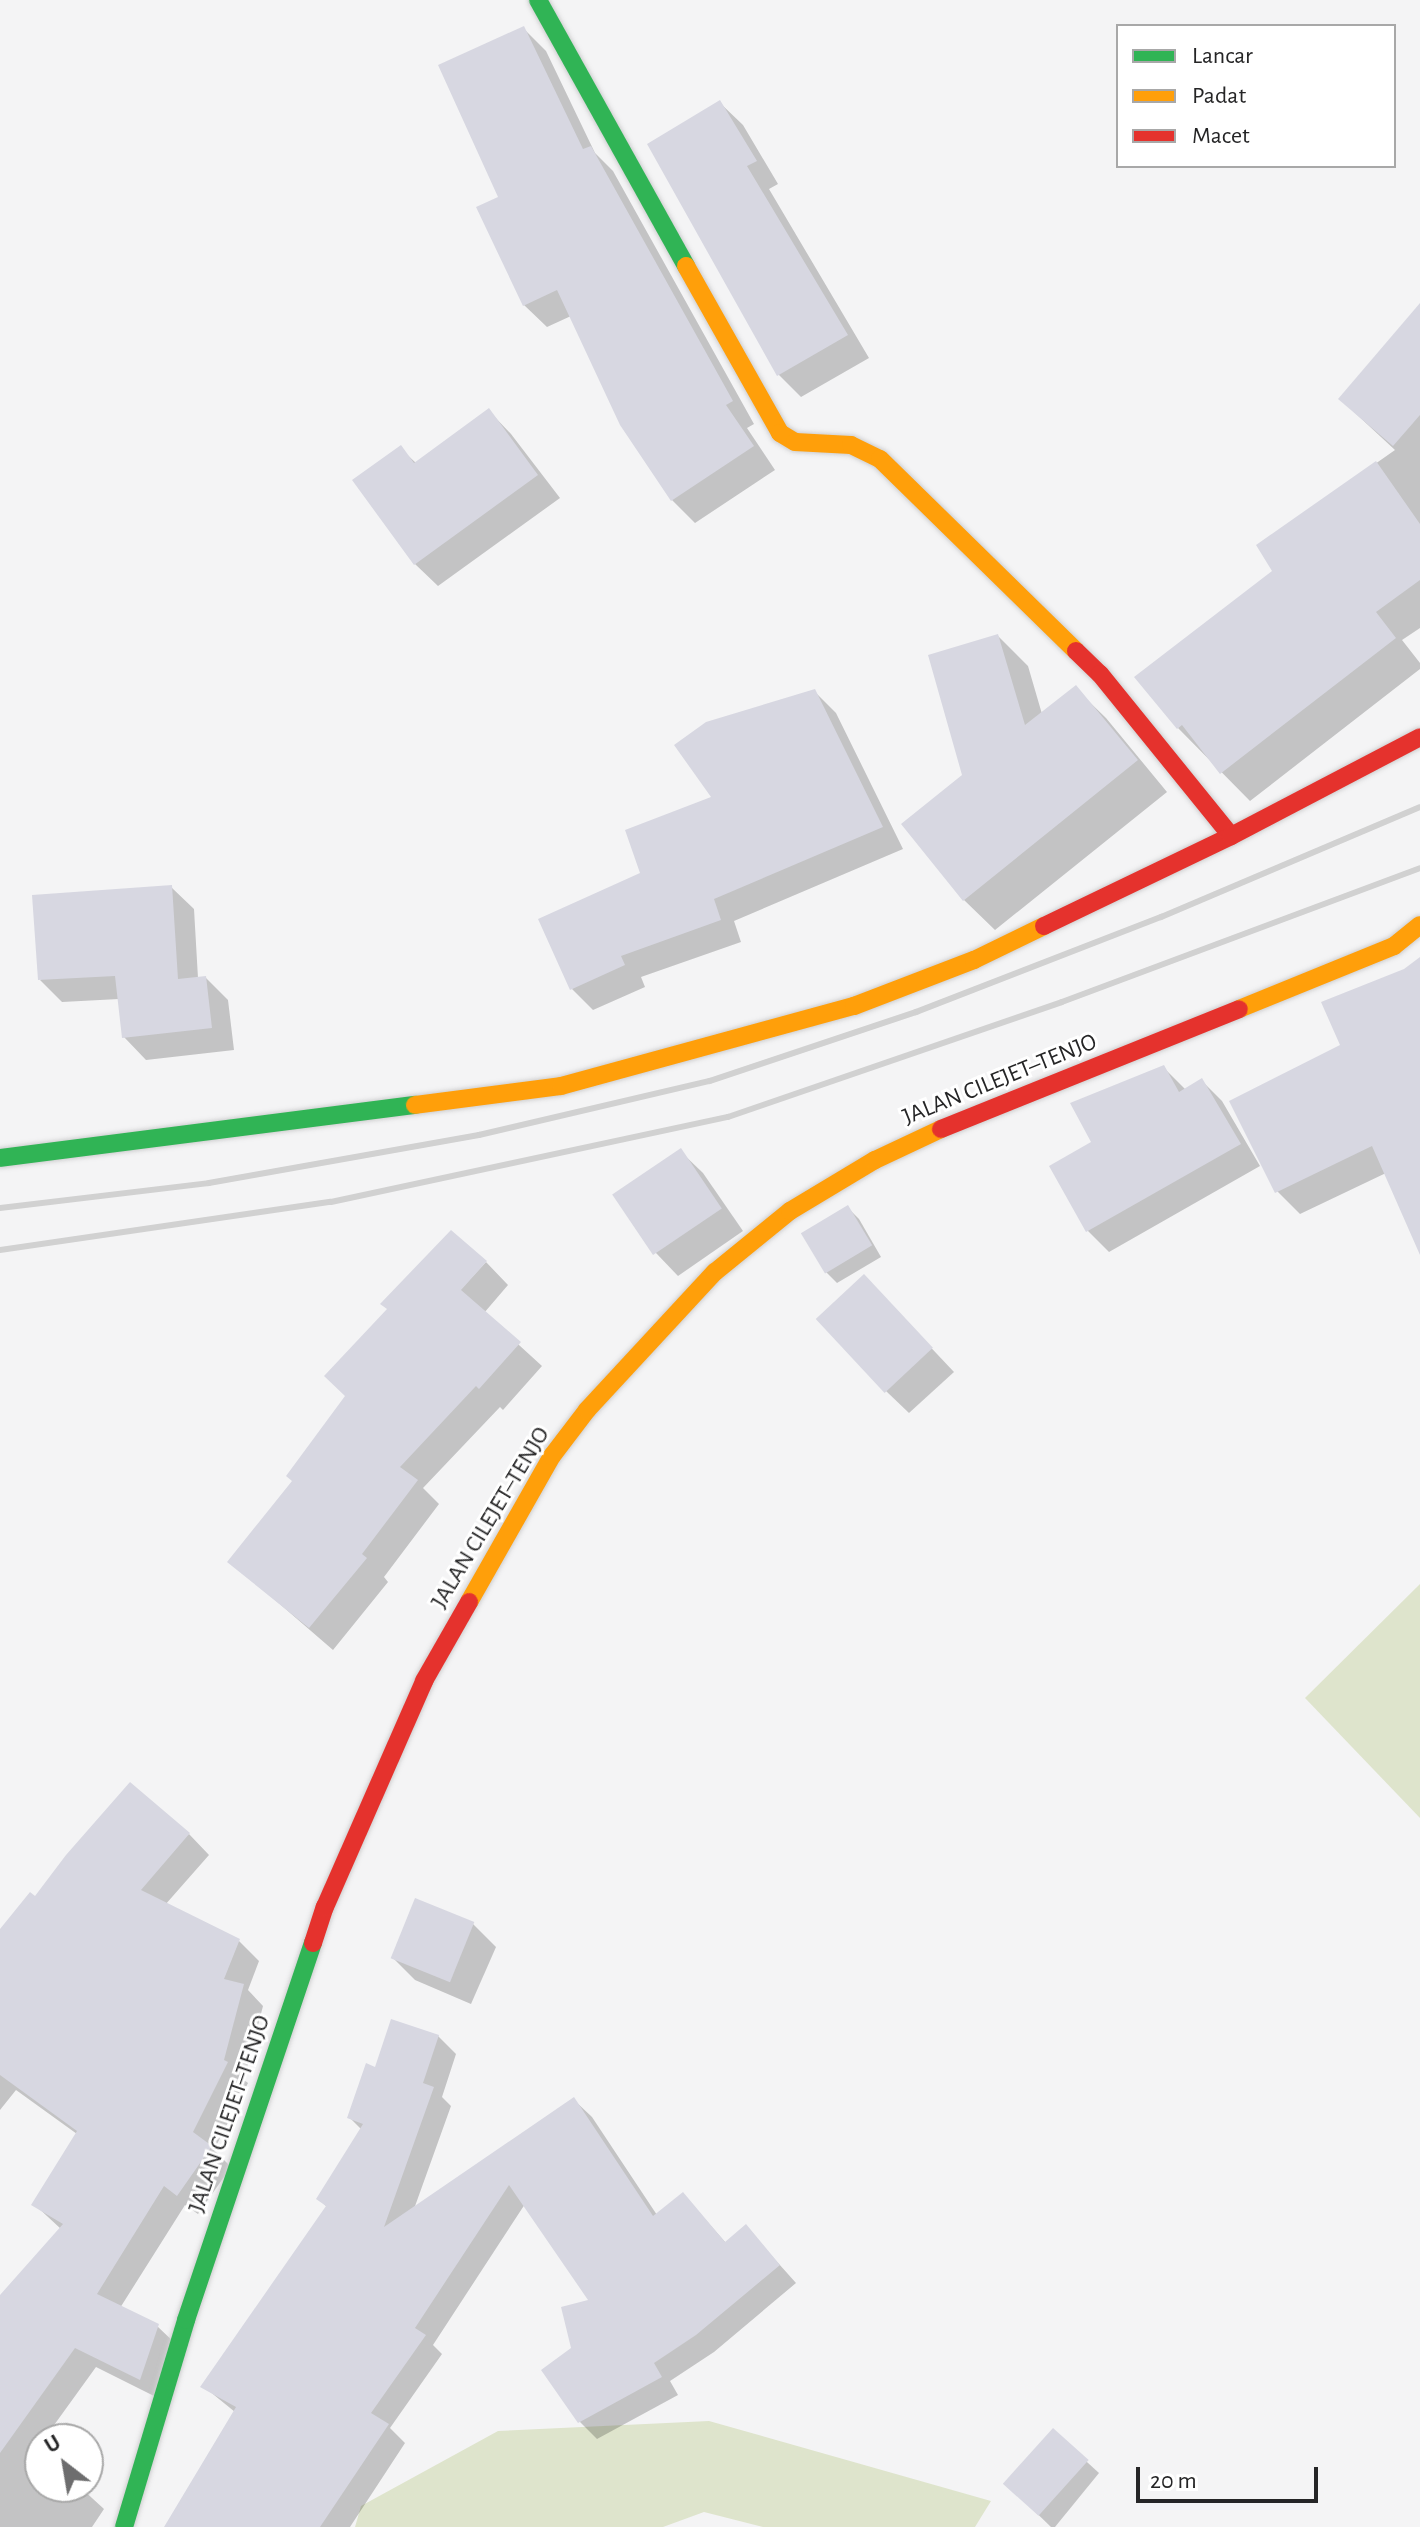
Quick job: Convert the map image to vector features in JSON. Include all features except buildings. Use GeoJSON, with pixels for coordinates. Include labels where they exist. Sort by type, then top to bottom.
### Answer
{"type":"FeatureCollection","features":[{"type":"Feature","properties":{"kind":"street"},"geometry":{"type":"LineString","coordinates":[[538,0],[780,433],[795,442],[851,445],[880,459],[1100,674],[1231,836]]}},
{"type":"Feature","properties":{"kind":"street"},"geometry":{"type":"LineString","coordinates":[[0,1158],[576,1082],[854,1006],[974,960],[1231,836],[1420,737]]}},
{"type":"Feature","properties":{"kind":"street","name":"JALAN CILEJET–TENJO"},"geometry":{"type":"LineString","coordinates":[[124,2527],[186,2320],[325,1907],[424,1681],[552,1456],[587,1410],[715,1272],[790,1211],[875,1160],[925,1135],[1394,946],[1420,925]]}},
{"type":"Feature","properties":{"kind":"green space"},"geometry":{"type":"Polygon","coordinates":[[[1420,1584],[1420,1818],[1305,1698],[1420,1584]]]}},
{"type":"Feature","properties":{"kind":"green space"},"geometry":{"type":"Polygon","coordinates":[[[709,2421],[991,2501],[975,2527],[763,2527],[704,2512],[663,2527],[355,2527],[361,2506],[498,2431],[709,2421]]]}},
{"type":"Feature","properties":{"kind":"railway"},"geometry":{"type":"LineString","coordinates":[[0,1208],[209,1183],[479,1135],[710,1081],[916,1012],[1161,917],[1420,807]]}},
{"type":"Feature","properties":{"kind":"railway"},"geometry":{"type":"LineString","coordinates":[[0,1250],[331,1202],[728,1117],[1062,1002],[1420,868]]}},
{"type":"Feature","properties":{"kind":"traffic: fast"},"geometry":{"type":"LineString","coordinates":[[538,0],[686,266]]}},
{"type":"Feature","properties":{"kind":"traffic: fast"},"geometry":{"type":"LineString","coordinates":[[0,1158],[415,1105]]}},
{"type":"Feature","properties":{"kind":"traffic: fast"},"geometry":{"type":"LineString","coordinates":[[124,2527],[186,2320],[313,1943]]}},
{"type":"Feature","properties":{"kind":"traffic: slow"},"geometry":{"type":"LineString","coordinates":[[686,266],[780,433],[795,442],[851,445],[880,459],[1076,651]]}},
{"type":"Feature","properties":{"kind":"traffic: slow"},"geometry":{"type":"LineString","coordinates":[[1239,1009],[1394,946],[1420,925]]}},
{"type":"Feature","properties":{"kind":"traffic: slow"},"geometry":{"type":"LineString","coordinates":[[415,1105],[561,1086],[854,1006],[974,960],[1044,926]]}},
{"type":"Feature","properties":{"kind":"traffic: slow"},"geometry":{"type":"LineString","coordinates":[[469,1602],[552,1456],[587,1410],[715,1272],[790,1211],[875,1160],[941,1129]]}},
{"type":"Feature","properties":{"kind":"traffic: jam"},"geometry":{"type":"LineString","coordinates":[[1076,651],[1100,674],[1231,836]]}},
{"type":"Feature","properties":{"kind":"traffic: jam"},"geometry":{"type":"LineString","coordinates":[[1044,926],[1231,836],[1420,737]]}},
{"type":"Feature","properties":{"kind":"traffic: jam"},"geometry":{"type":"LineString","coordinates":[[941,1129],[1239,1009]]}},
{"type":"Feature","properties":{"kind":"traffic: jam"},"geometry":{"type":"LineString","coordinates":[[313,1943],[325,1907],[424,1681],[469,1602]]}}]}
